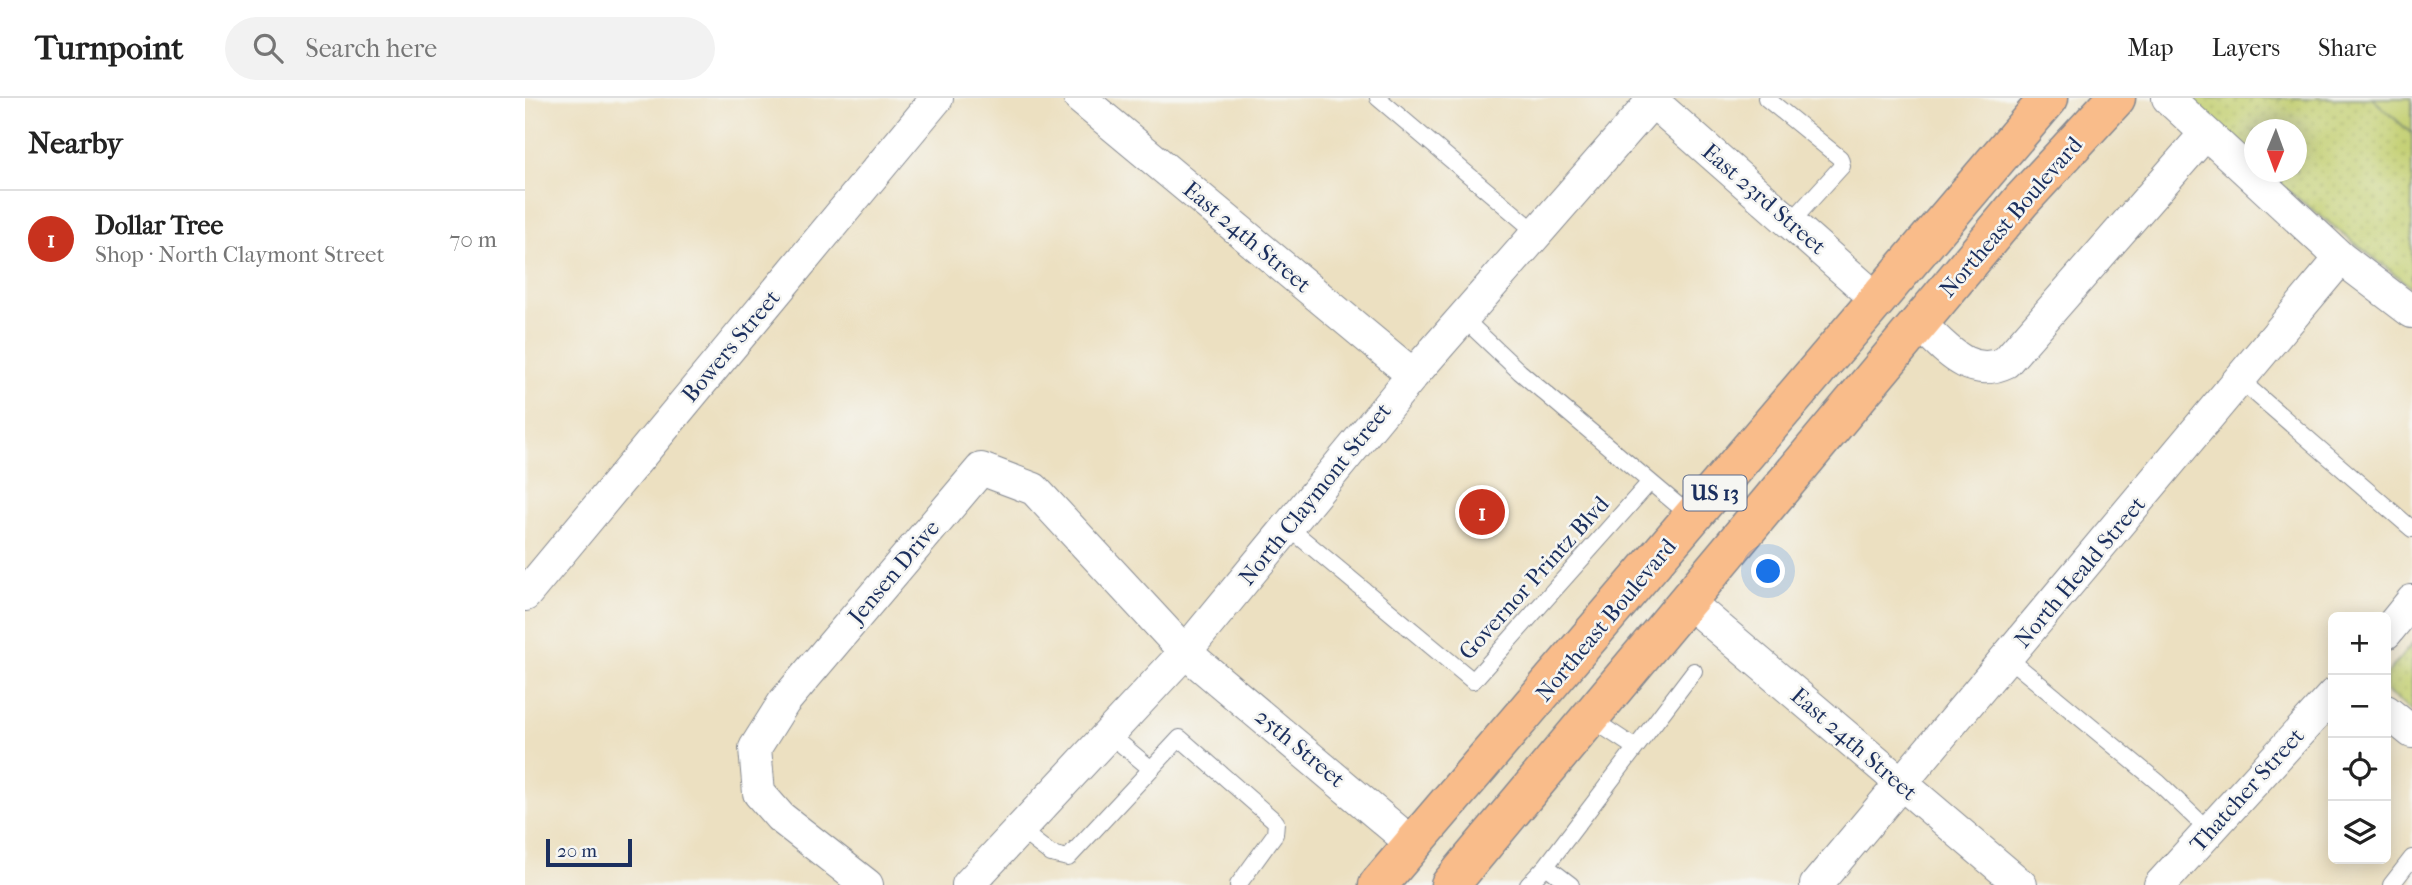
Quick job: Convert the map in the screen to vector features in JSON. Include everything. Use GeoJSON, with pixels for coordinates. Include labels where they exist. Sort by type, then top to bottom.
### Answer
{"type":"FeatureCollection","features":[{"type":"Feature","properties":{"kind":"main road","name":"Northeast Boulevard"},"geometry":{"type":"LineString","coordinates":[[1378,885],[2049,98]]}},
{"type":"Feature","properties":{"kind":"main road","name":"Northeast Boulevard"},"geometry":{"type":"LineString","coordinates":[[1451,885],[2021,201],[2116,98]]}},
{"type":"Feature","properties":{"kind":"main road"},"geometry":{"type":"LineString","coordinates":[[1731,551],[1769,476],[1877,347],[1884,331],[1878,300]]}},
{"type":"Feature","properties":{"kind":"street","name":"Bowers Street"},"geometry":{"type":"LineString","coordinates":[[525,595],[937,98]]}},
{"type":"Feature","properties":{"kind":"street","name":"East 24th Street"},"geometry":{"type":"LineString","coordinates":[[1080,98],[1413,375]]}},
{"type":"Feature","properties":{"kind":"street"},"geometry":{"type":"LineString","coordinates":[[2168,98],[2341,258],[2412,313]]}},
{"type":"Feature","properties":{"kind":"street","name":"North Claymont Street"},"geometry":{"type":"LineString","coordinates":[[968,885],[1185,652],[1413,375],[1652,99]]}},
{"type":"Feature","properties":{"kind":"street","name":"East 23rd Street"},"geometry":{"type":"LineString","coordinates":[[1652,99],[1878,300]]}},
{"type":"Feature","properties":{"kind":"street"},"geometry":{"type":"LineString","coordinates":[[1920,324],[1962,362],[1980,368],[1994,368],[2006,362],[2206,133]]}},
{"type":"Feature","properties":{"kind":"street","name":"North Heald Street"},"geometry":{"type":"LineString","coordinates":[[1816,885],[1902,786],[2341,258]]}},
{"type":"Feature","properties":{"kind":"street","name":"Jensen Drive"},"geometry":{"type":"LineString","coordinates":[[867,885],[780,817],[759,793],[755,748],[784,702],[981,469],[1034,489],[1185,652]]}},
{"type":"Feature","properties":{"kind":"street"},"geometry":{"type":"LineString","coordinates":[[2391,627],[2412,601]]}},
{"type":"Feature","properties":{"kind":"street","name":"East 24th Street"},"geometry":{"type":"LineString","coordinates":[[1688,603],[2021,885]]}},
{"type":"Feature","properties":{"kind":"street","name":"25th Street"},"geometry":{"type":"LineString","coordinates":[[1185,652],[1414,845]]}},
{"type":"Feature","properties":{"kind":"street","name":"Thatcher Street"},"geometry":{"type":"LineString","coordinates":[[2160,885],[2328,700]]}},
{"type":"Feature","properties":{"kind":"street"},"geometry":{"type":"LineString","coordinates":[[2391,714],[2412,732]]}},
{"type":"Feature","properties":{"kind":"lane"},"geometry":{"type":"LineString","coordinates":[[1378,98],[1537,233]]}},
{"type":"Feature","properties":{"kind":"lane"},"geometry":{"type":"LineString","coordinates":[[1766,98],[1840,158],[1842,166],[1790,223]]}},
{"type":"Feature","properties":{"kind":"lane"},"geometry":{"type":"LineString","coordinates":[[1463,318],[1520,372],[1693,518]]}},
{"type":"Feature","properties":{"kind":"lane"},"geometry":{"type":"LineString","coordinates":[[2240,380],[2412,529]]}},
{"type":"Feature","properties":{"kind":"lane","name":"Governor Printz Blvd"},"geometry":{"type":"LineString","coordinates":[[1288,527],[1473,681],[1650,482]]}},
{"type":"Feature","properties":{"kind":"lane"},"geometry":{"type":"LineString","coordinates":[[2008,658],[2159,783],[2209,831]]}},
{"type":"Feature","properties":{"kind":"lane"},"geometry":{"type":"LineString","coordinates":[[1528,885],[1546,866],[1694,671]]}},
{"type":"Feature","properties":{"kind":"lane"},"geometry":{"type":"LineString","coordinates":[[1590,718],[1634,747]]}},
{"type":"Feature","properties":{"kind":"lane"},"geometry":{"type":"LineString","coordinates":[[1109,734],[1150,768]]}},
{"type":"Feature","properties":{"kind":"lane"},"geometry":{"type":"LineString","coordinates":[[1020,830],[1051,854],[1068,858],[1180,738],[1276,822],[1275,834],[1238,885]]}},
{"type":"Feature","properties":{"kind":"lane"},"geometry":{"type":"LineString","coordinates":[[2391,885],[2412,858]]}},
{"type":"Feature","properties":{"kind":"lane"},"geometry":{"type":"LineString","coordinates":[[1546,866],[1571,885]]}},
{"type":"Feature","properties":{"kind":"green space"},"geometry":{"type":"Polygon","coordinates":[[[2170,98],[2412,98],[2412,288],[2277,182],[2307,182],[2307,119],[2244,119],[2244,156],[2170,98]]]}},
{"type":"Feature","properties":{"kind":"green space"},"geometry":{"type":"Polygon","coordinates":[[[2372,98],[2412,98],[2412,134],[2372,98]]]}},
{"type":"Feature","properties":{"kind":"green space"},"geometry":{"type":"Polygon","coordinates":[[[2412,644],[2412,712],[2391,695],[2391,669],[2412,644]]]}},
{"type":"Feature","properties":{"kind":"place","name":"Dollar Tree"},"geometry":{"type":"Point","coordinates":[1482,512]}}]}
